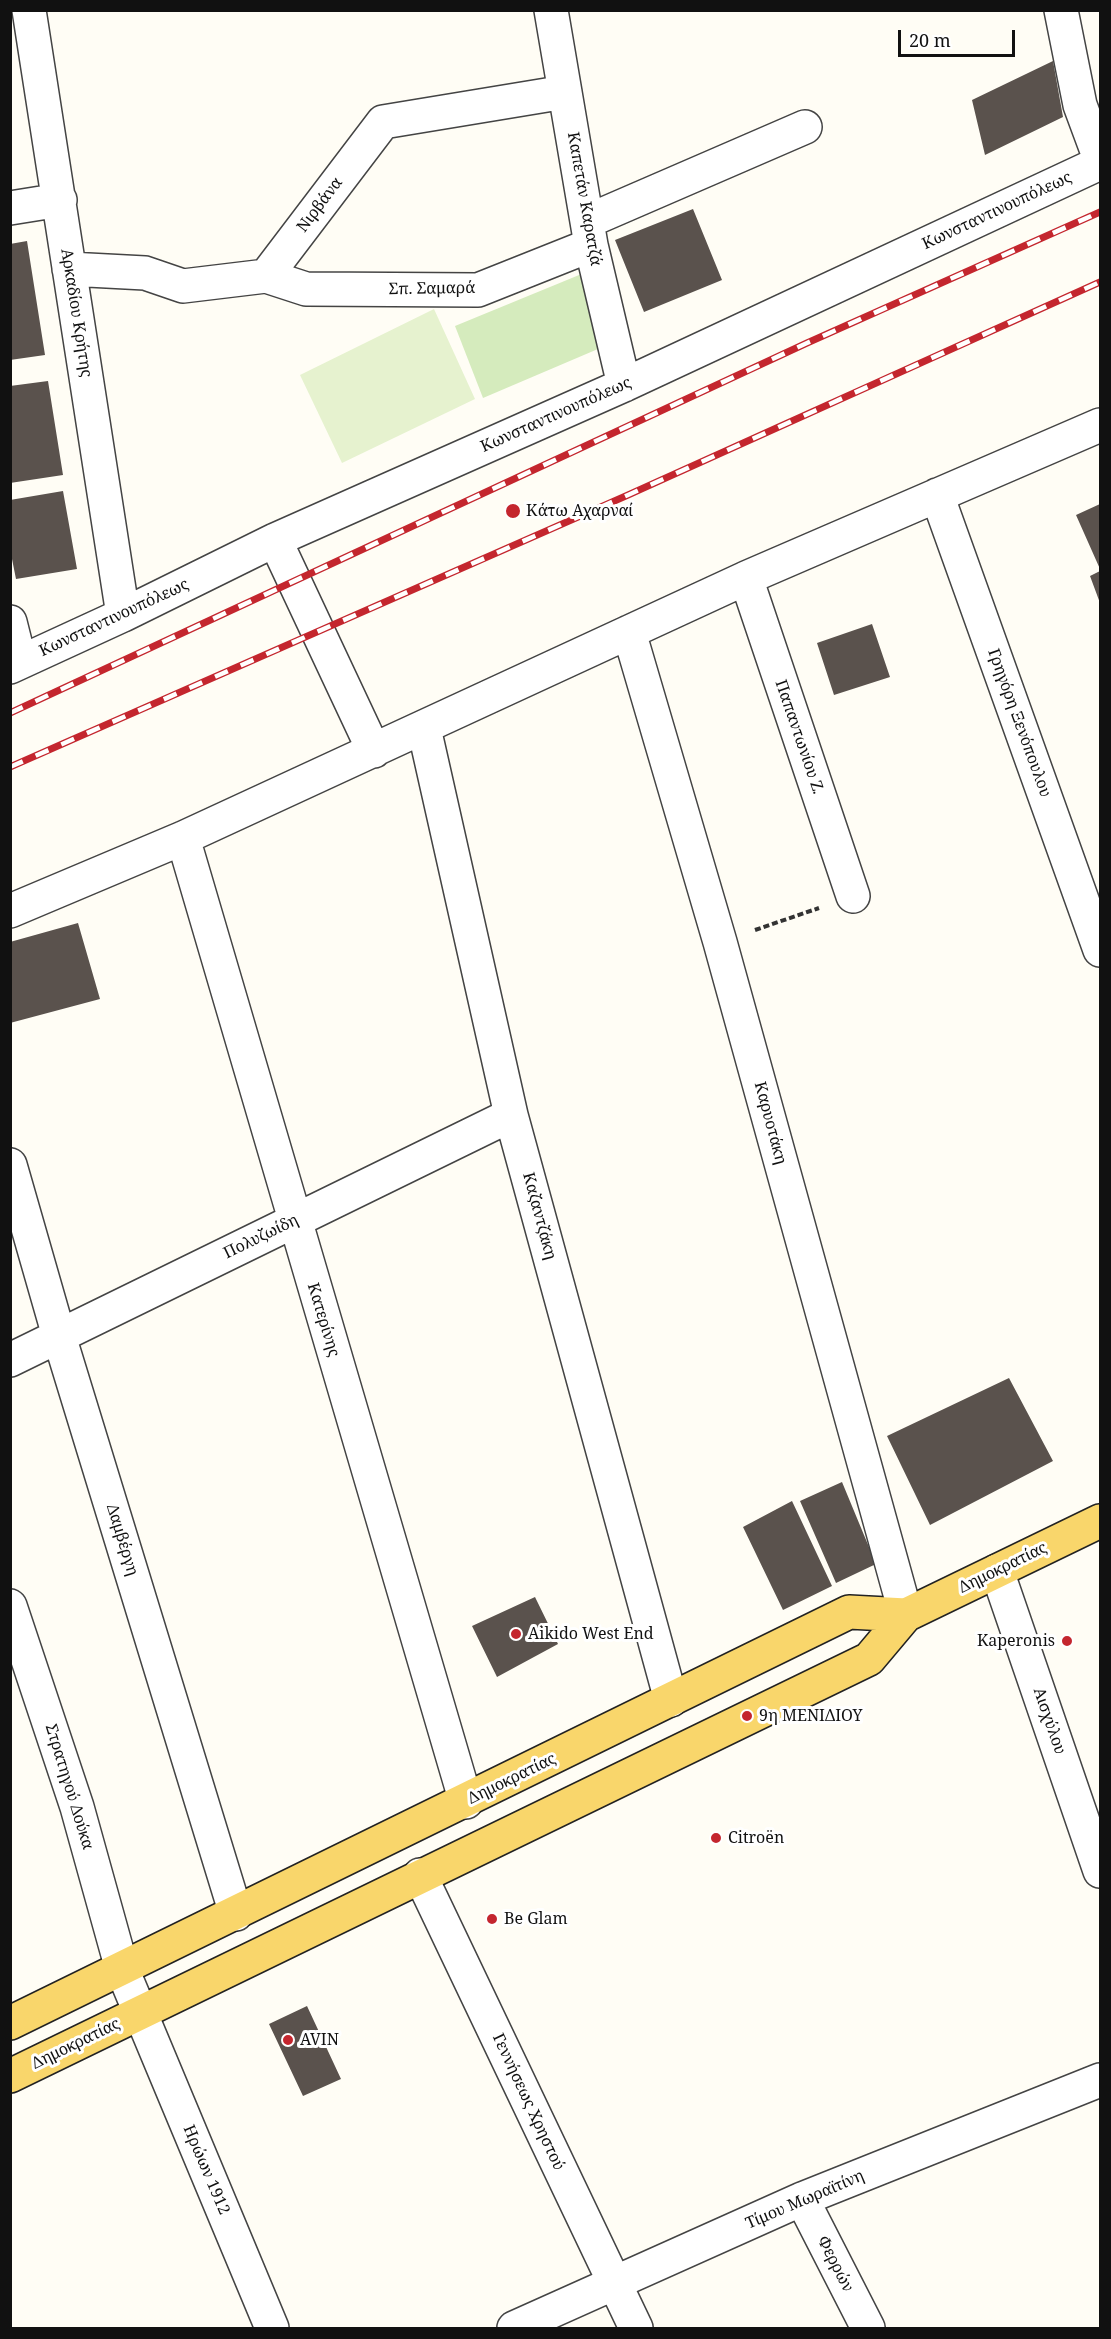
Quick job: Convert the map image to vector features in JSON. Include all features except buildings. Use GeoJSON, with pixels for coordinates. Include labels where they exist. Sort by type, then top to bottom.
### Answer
{"type":"FeatureCollection","features":[{"type":"Feature","properties":{"kind":"main road","name":"Δημοκρατίας"},"geometry":{"type":"LineString","coordinates":[[10,2076],[869,1659],[906,1615],[1101,1521]]}},
{"type":"Feature","properties":{"kind":"main road","name":"Δημοκρατίας"},"geometry":{"type":"LineString","coordinates":[[11,2020],[236,1914],[849,1612],[906,1615]]}},
{"type":"Feature","properties":{"kind":"street","name":"Αρκαδίου Κρήτης"},"geometry":{"type":"LineString","coordinates":[[29,10],[123,615]]}},
{"type":"Feature","properties":{"kind":"street","name":"Καπετάν Καρατζά"},"geometry":{"type":"LineString","coordinates":[[551,10],[590,233],[624,385]]}},
{"type":"Feature","properties":{"kind":"street"},"geometry":{"type":"LineString","coordinates":[[1060,10],[1080,105],[1101,161]]}},
{"type":"Feature","properties":{"kind":"street","name":"Νιρβάνα"},"geometry":{"type":"LineString","coordinates":[[266,276],[383,122],[565,92]]}},
{"type":"Feature","properties":{"kind":"street","name":"Σπ. Σαμαρά"},"geometry":{"type":"LineString","coordinates":[[266,276],[306,289],[478,290],[805,127]]}},
{"type":"Feature","properties":{"kind":"street","name":"Κωνσταντινουπόλεως"},"geometry":{"type":"LineString","coordinates":[[15,664],[123,615],[275,540],[624,385],[1101,161]]}},
{"type":"Feature","properties":{"kind":"street"},"geometry":{"type":"LineString","coordinates":[[10,208],[60,200]]}},
{"type":"Feature","properties":{"kind":"street"},"geometry":{"type":"LineString","coordinates":[[69,269],[145,273],[183,286],[266,276]]}},
{"type":"Feature","properties":{"kind":"street"},"geometry":{"type":"LineString","coordinates":[[10,911],[183,838],[746,578],[1101,425]]}},
{"type":"Feature","properties":{"kind":"street","name":"Γρηγόρη Ξενόπουλου"},"geometry":{"type":"LineString","coordinates":[[937,495],[1101,950]]}},
{"type":"Feature","properties":{"kind":"street"},"geometry":{"type":"LineString","coordinates":[[275,540],[374,751]]}},
{"type":"Feature","properties":{"kind":"street","name":"Παπαντωνίου Ζ."},"geometry":{"type":"LineString","coordinates":[[746,578],[853,896]]}},
{"type":"Feature","properties":{"kind":"street"},"geometry":{"type":"LineString","coordinates":[[10,622],[15,664]]}},
{"type":"Feature","properties":{"kind":"street","name":"Καρυοτάκη"},"geometry":{"type":"LineString","coordinates":[[629,632],[720,942],[906,1615]]}},
{"type":"Feature","properties":{"kind":"street","name":"Καζαντζάκη"},"geometry":{"type":"LineString","coordinates":[[424,728],[511,1115],[671,1700]]}},
{"type":"Feature","properties":{"kind":"street","name":"Κατερίνης"},"geometry":{"type":"LineString","coordinates":[[183,838],[466,1802]]}},
{"type":"Feature","properties":{"kind":"street","name":"Πολυζωίδη"},"geometry":{"type":"LineString","coordinates":[[10,1360],[511,1115]]}},
{"type":"Feature","properties":{"kind":"street","name":"Δαμβέργη"},"geometry":{"type":"LineString","coordinates":[[10,1166],[59,1336],[236,1914]]}},
{"type":"Feature","properties":{"kind":"street","name":"Αισχύλου"},"geometry":{"type":"LineString","coordinates":[[997,1571],[1101,1871]]}},
{"type":"Feature","properties":{"kind":"street","name":"Στρατηγού Δούκα"},"geometry":{"type":"LineString","coordinates":[[10,1606],[77,1807],[122,1969]]}},
{"type":"Feature","properties":{"kind":"street","name":"Γεννήσεως Χρηστού"},"geometry":{"type":"LineString","coordinates":[[420,1875],[636,2328]]}},
{"type":"Feature","properties":{"kind":"street","name":"Δημοκρατίας"},"geometry":{"type":"LineString","coordinates":[[122,1969],[141,2012]]}},
{"type":"Feature","properties":{"kind":"street","name":"Ηρώων 1912"},"geometry":{"type":"LineString","coordinates":[[141,2012],[272,2328]]}},
{"type":"Feature","properties":{"kind":"street","name":"Τίμου Μωραϊτίνη"},"geometry":{"type":"LineString","coordinates":[[514,2328],[802,2199],[1101,2080]]}},
{"type":"Feature","properties":{"kind":"street","name":"Φερρών"},"geometry":{"type":"LineString","coordinates":[[802,2199],[868,2328]]}},
{"type":"Feature","properties":{"kind":"path"},"geometry":{"type":"LineString","coordinates":[[720,942],[853,896]]}},
{"type":"Feature","properties":{"kind":"green space"},"geometry":{"type":"Polygon","coordinates":[[[584,273],[605,346],[483,398],[455,326],[584,273]]]}},
{"type":"Feature","properties":{"kind":"green space"},"geometry":{"type":"Polygon","coordinates":[[[434,309],[475,399],[342,463],[300,375],[434,309]]]}},
{"type":"Feature","properties":{"kind":"railway"},"geometry":{"type":"LineString","coordinates":[[10,713],[807,343],[1100,212]]}},
{"type":"Feature","properties":{"kind":"railway"},"geometry":{"type":"LineString","coordinates":[[10,767],[628,495],[1100,282]]}},
{"type":"Feature","properties":{"kind":"place","name":"Κάτω Αχαρναί"},"geometry":{"type":"Point","coordinates":[513,511]}},
{"type":"Feature","properties":{"kind":"place","name":"Aikido West End"},"geometry":{"type":"Point","coordinates":[516,1634]}},
{"type":"Feature","properties":{"kind":"place","name":"Kaperonis"},"geometry":{"type":"Point","coordinates":[1067,1641]}},
{"type":"Feature","properties":{"kind":"place","name":"9η ΜΕΝΙΔΙΟΥ"},"geometry":{"type":"Point","coordinates":[747,1716]}},
{"type":"Feature","properties":{"kind":"place","name":"Citroën"},"geometry":{"type":"Point","coordinates":[716,1838]}},
{"type":"Feature","properties":{"kind":"place","name":"Be Glam"},"geometry":{"type":"Point","coordinates":[492,1919]}},
{"type":"Feature","properties":{"kind":"place","name":"AVIN"},"geometry":{"type":"Point","coordinates":[288,2040]}}]}
